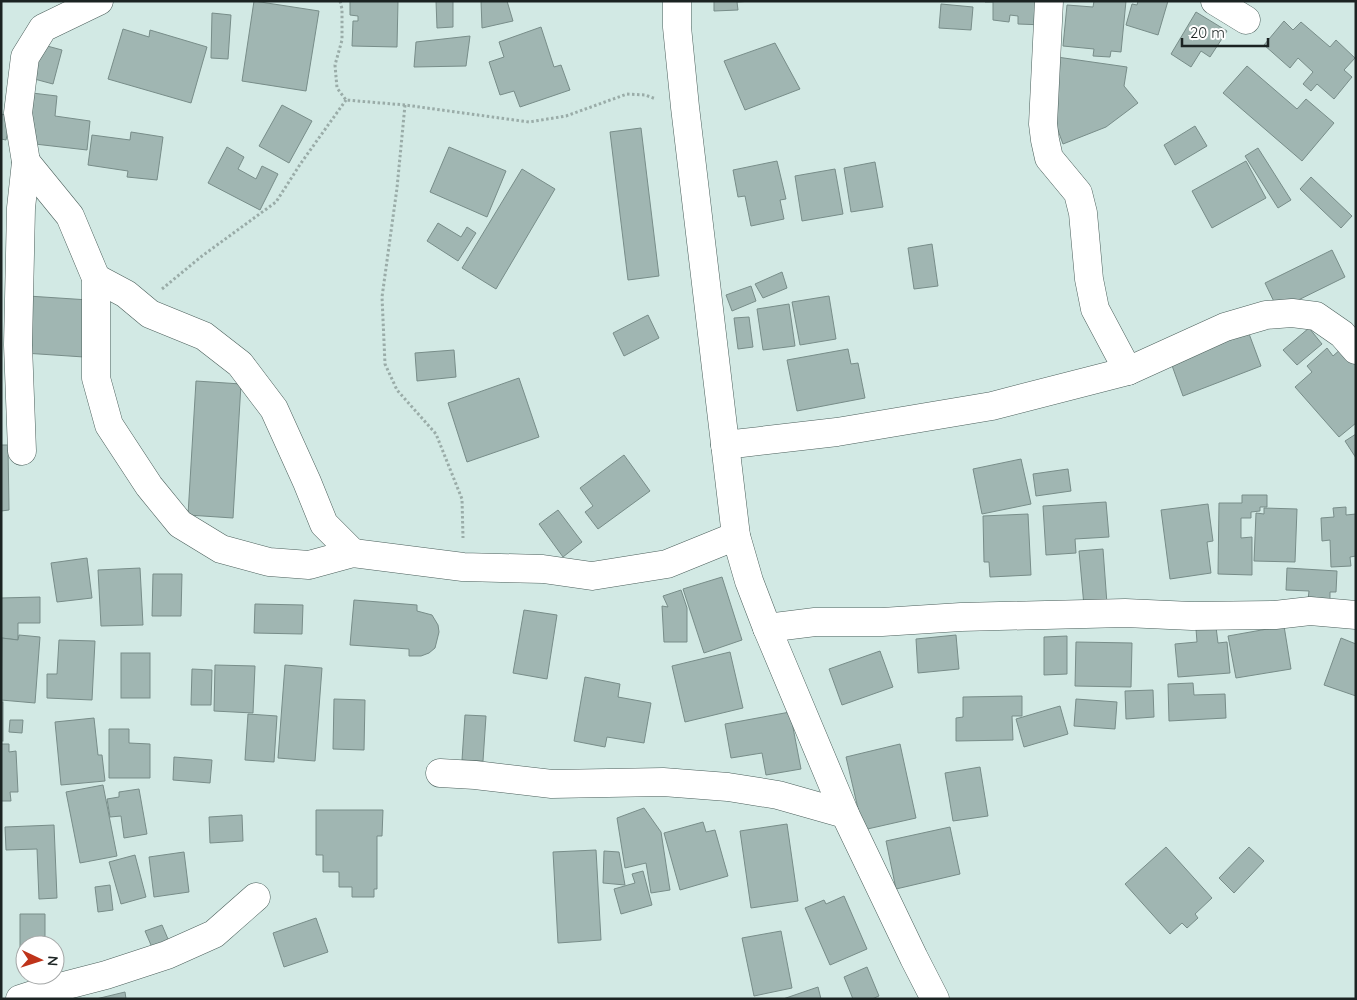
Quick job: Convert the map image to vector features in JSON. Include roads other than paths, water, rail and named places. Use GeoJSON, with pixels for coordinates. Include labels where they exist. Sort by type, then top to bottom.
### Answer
{"type":"FeatureCollection","features":[{"type":"Feature","properties":{"kind":"street"},"geometry":{"type":"LineString","coordinates":[[22,452],[18,344],[21,208],[26,162],[18,113],[25,58],[43,28],[99,1]]}},
{"type":"Feature","properties":{"kind":"street"},"geometry":{"type":"LineString","coordinates":[[677,1],[677,27],[736,536],[749,581],[767,628],[845,814],[935,999]]}},
{"type":"Feature","properties":{"kind":"street"},"geometry":{"type":"LineString","coordinates":[[1049,1],[1043,124],[1045,140],[1049,158],[1078,192],[1083,213],[1089,278],[1095,309],[1128,371]]}},
{"type":"Feature","properties":{"kind":"street"},"geometry":{"type":"LineString","coordinates":[[1215,1],[1246,20]]}},
{"type":"Feature","properties":{"kind":"street"},"geometry":{"type":"LineString","coordinates":[[26,162],[70,216],[96,278],[96,378],[108,425],[149,486],[180,524],[221,549],[270,562],[309,565],[353,553],[463,567],[543,569],[592,576],[667,564],[736,536]]}},
{"type":"Feature","properties":{"kind":"street"},"geometry":{"type":"LineString","coordinates":[[96,278],[126,294],[150,314],[204,336],[240,364],[274,409],[324,524],[353,553]]}},
{"type":"Feature","properties":{"kind":"street"},"geometry":{"type":"LineString","coordinates":[[725,445],[837,432],[992,406],[1128,371],[1225,327],[1266,315],[1292,313],[1316,316],[1342,334],[1356,350]]}},
{"type":"Feature","properties":{"kind":"street"},"geometry":{"type":"LineString","coordinates":[[767,628],[815,622],[882,622],[961,616],[1125,613],[1192,616],[1275,615],[1310,610],[1356,615]]}},
{"type":"Feature","properties":{"kind":"street"},"geometry":{"type":"LineString","coordinates":[[440,773],[552,784],[663,782],[728,787],[778,795],[845,814]]}},
{"type":"Feature","properties":{"kind":"street"},"geometry":{"type":"LineString","coordinates":[[20,999],[106,975],[167,955],[214,934],[256,897]]}}]}
